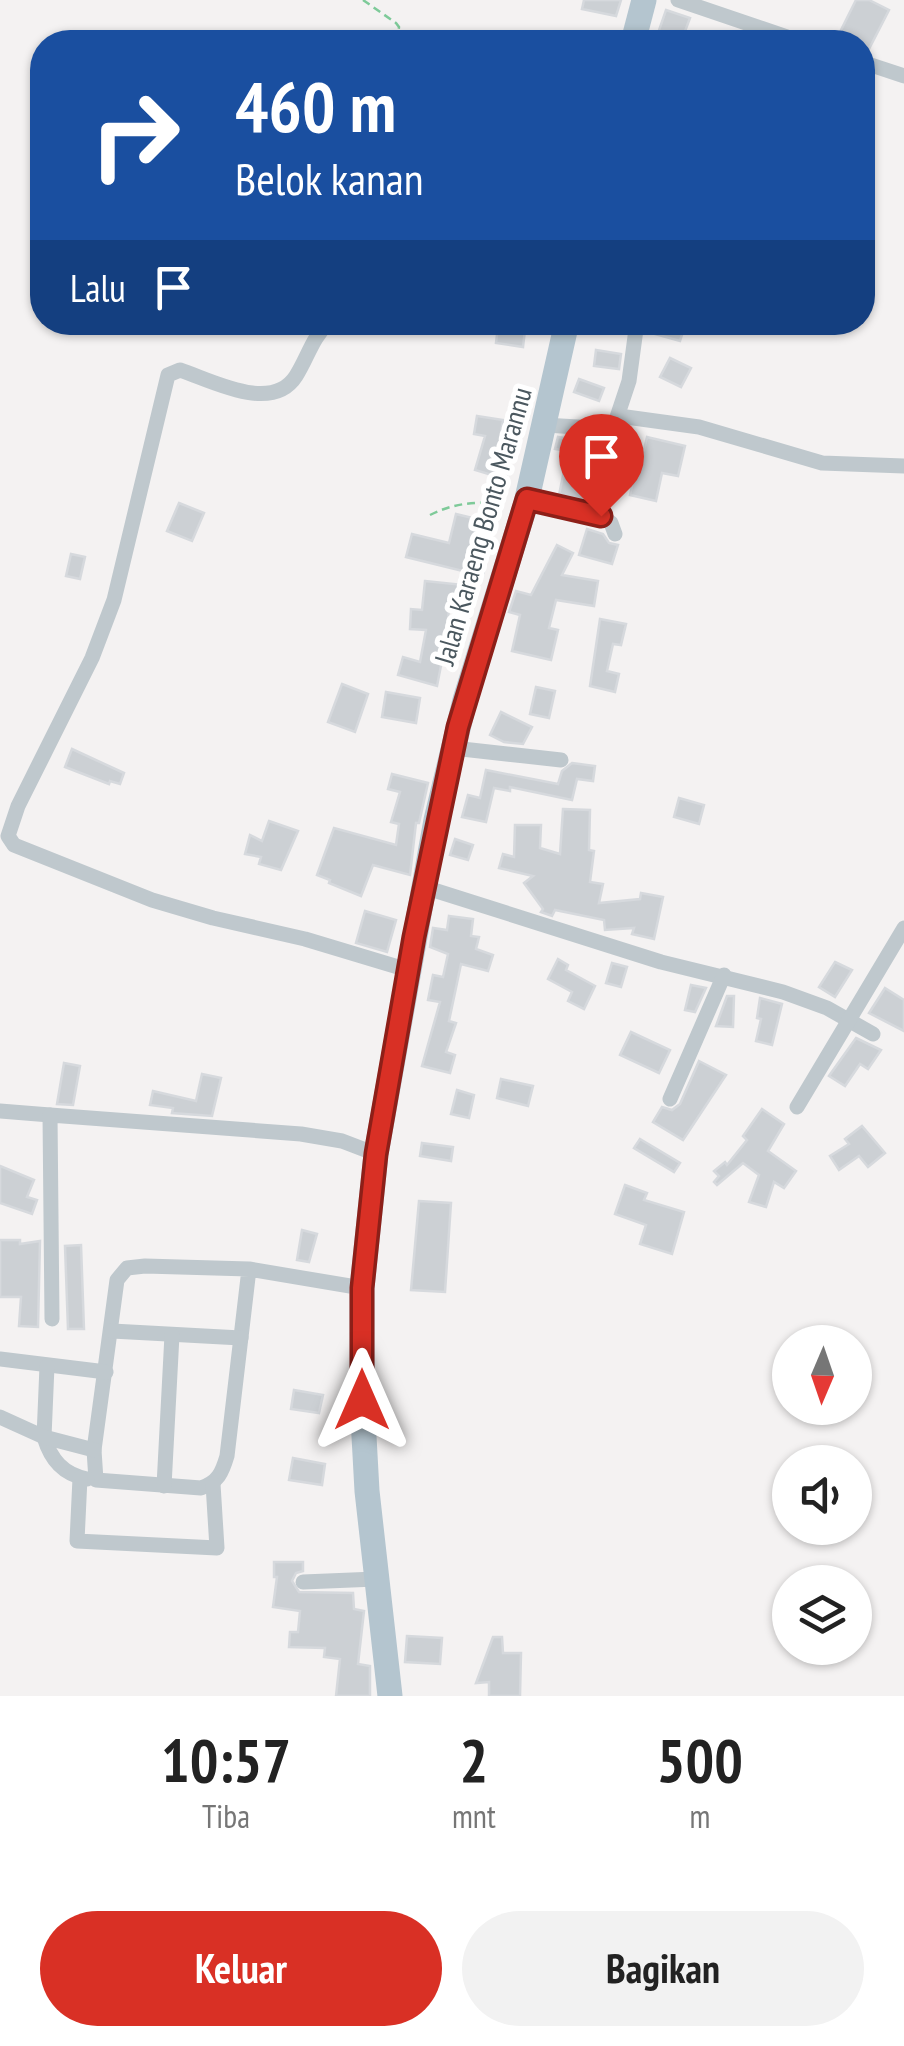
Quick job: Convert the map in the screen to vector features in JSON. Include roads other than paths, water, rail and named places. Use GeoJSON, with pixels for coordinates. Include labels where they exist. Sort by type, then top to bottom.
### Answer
{"type":"FeatureCollection","features":[{"type":"Feature","properties":{"kind":"main road"},"geometry":{"type":"LineString","coordinates":[[636,30],[644,0]]}},
{"type":"Feature","properties":{"kind":"main road","name":"Jalan Karaeng Bonto Marannu"},"geometry":{"type":"LineString","coordinates":[[390,1696],[363,1446],[362,1288],[376,1154],[452,748],[527,501],[563,335]]}},
{"type":"Feature","properties":{"kind":"street"},"geometry":{"type":"LineString","coordinates":[[678,0],[767,30]]}},
{"type":"Feature","properties":{"kind":"street"},"geometry":{"type":"LineString","coordinates":[[875,66],[904,76]]}},
{"type":"Feature","properties":{"kind":"street"},"geometry":{"type":"LineString","coordinates":[[317,335],[296,376],[276,390],[245,394],[180,370],[168,376],[114,600],[92,658],[18,806],[8,836],[14,845],[126,891],[408,970]]}},
{"type":"Feature","properties":{"kind":"street"},"geometry":{"type":"LineString","coordinates":[[545,425],[610,429],[619,416],[629,381],[635,335]]}},
{"type":"Feature","properties":{"kind":"street"},"geometry":{"type":"LineString","coordinates":[[619,416],[700,427],[822,463],[904,466]]}},
{"type":"Feature","properties":{"kind":"street"},"geometry":{"type":"LineString","coordinates":[[527,501],[606,518],[615,534]]}},
{"type":"Feature","properties":{"kind":"street"},"geometry":{"type":"LineString","coordinates":[[452,748],[561,760]]}},
{"type":"Feature","properties":{"kind":"street"},"geometry":{"type":"LineString","coordinates":[[424,887],[662,962],[724,975],[819,1005],[873,1034]]}},
{"type":"Feature","properties":{"kind":"street"},"geometry":{"type":"LineString","coordinates":[[797,1108],[904,928]]}},
{"type":"Feature","properties":{"kind":"street"},"geometry":{"type":"LineString","coordinates":[[670,1099],[724,975]]}},
{"type":"Feature","properties":{"kind":"street"},"geometry":{"type":"LineString","coordinates":[[0,1111],[301,1134],[376,1154]]}},
{"type":"Feature","properties":{"kind":"street"},"geometry":{"type":"LineString","coordinates":[[50,1115],[52,1319]]}},
{"type":"Feature","properties":{"kind":"street"},"geometry":{"type":"LineString","coordinates":[[213,1484],[217,1548],[77,1540],[106,1372],[117,1280],[127,1268],[249,1269],[362,1288]]}},
{"type":"Feature","properties":{"kind":"street"},"geometry":{"type":"LineString","coordinates":[[47,1366],[44,1437],[57,1464],[66,1472],[88,1479],[164,1486],[201,1488],[213,1484],[220,1477],[227,1456],[249,1269]]}},
{"type":"Feature","properties":{"kind":"street"},"geometry":{"type":"LineString","coordinates":[[112,1331],[241,1338]]}},
{"type":"Feature","properties":{"kind":"street"},"geometry":{"type":"LineString","coordinates":[[164,1486],[172,1334]]}},
{"type":"Feature","properties":{"kind":"street"},"geometry":{"type":"LineString","coordinates":[[0,1360],[106,1372]]}},
{"type":"Feature","properties":{"kind":"street"},"geometry":{"type":"LineString","coordinates":[[0,1418],[44,1437],[94,1450]]}},
{"type":"Feature","properties":{"kind":"street"},"geometry":{"type":"LineString","coordinates":[[304,1582],[376,1579]]}}]}
